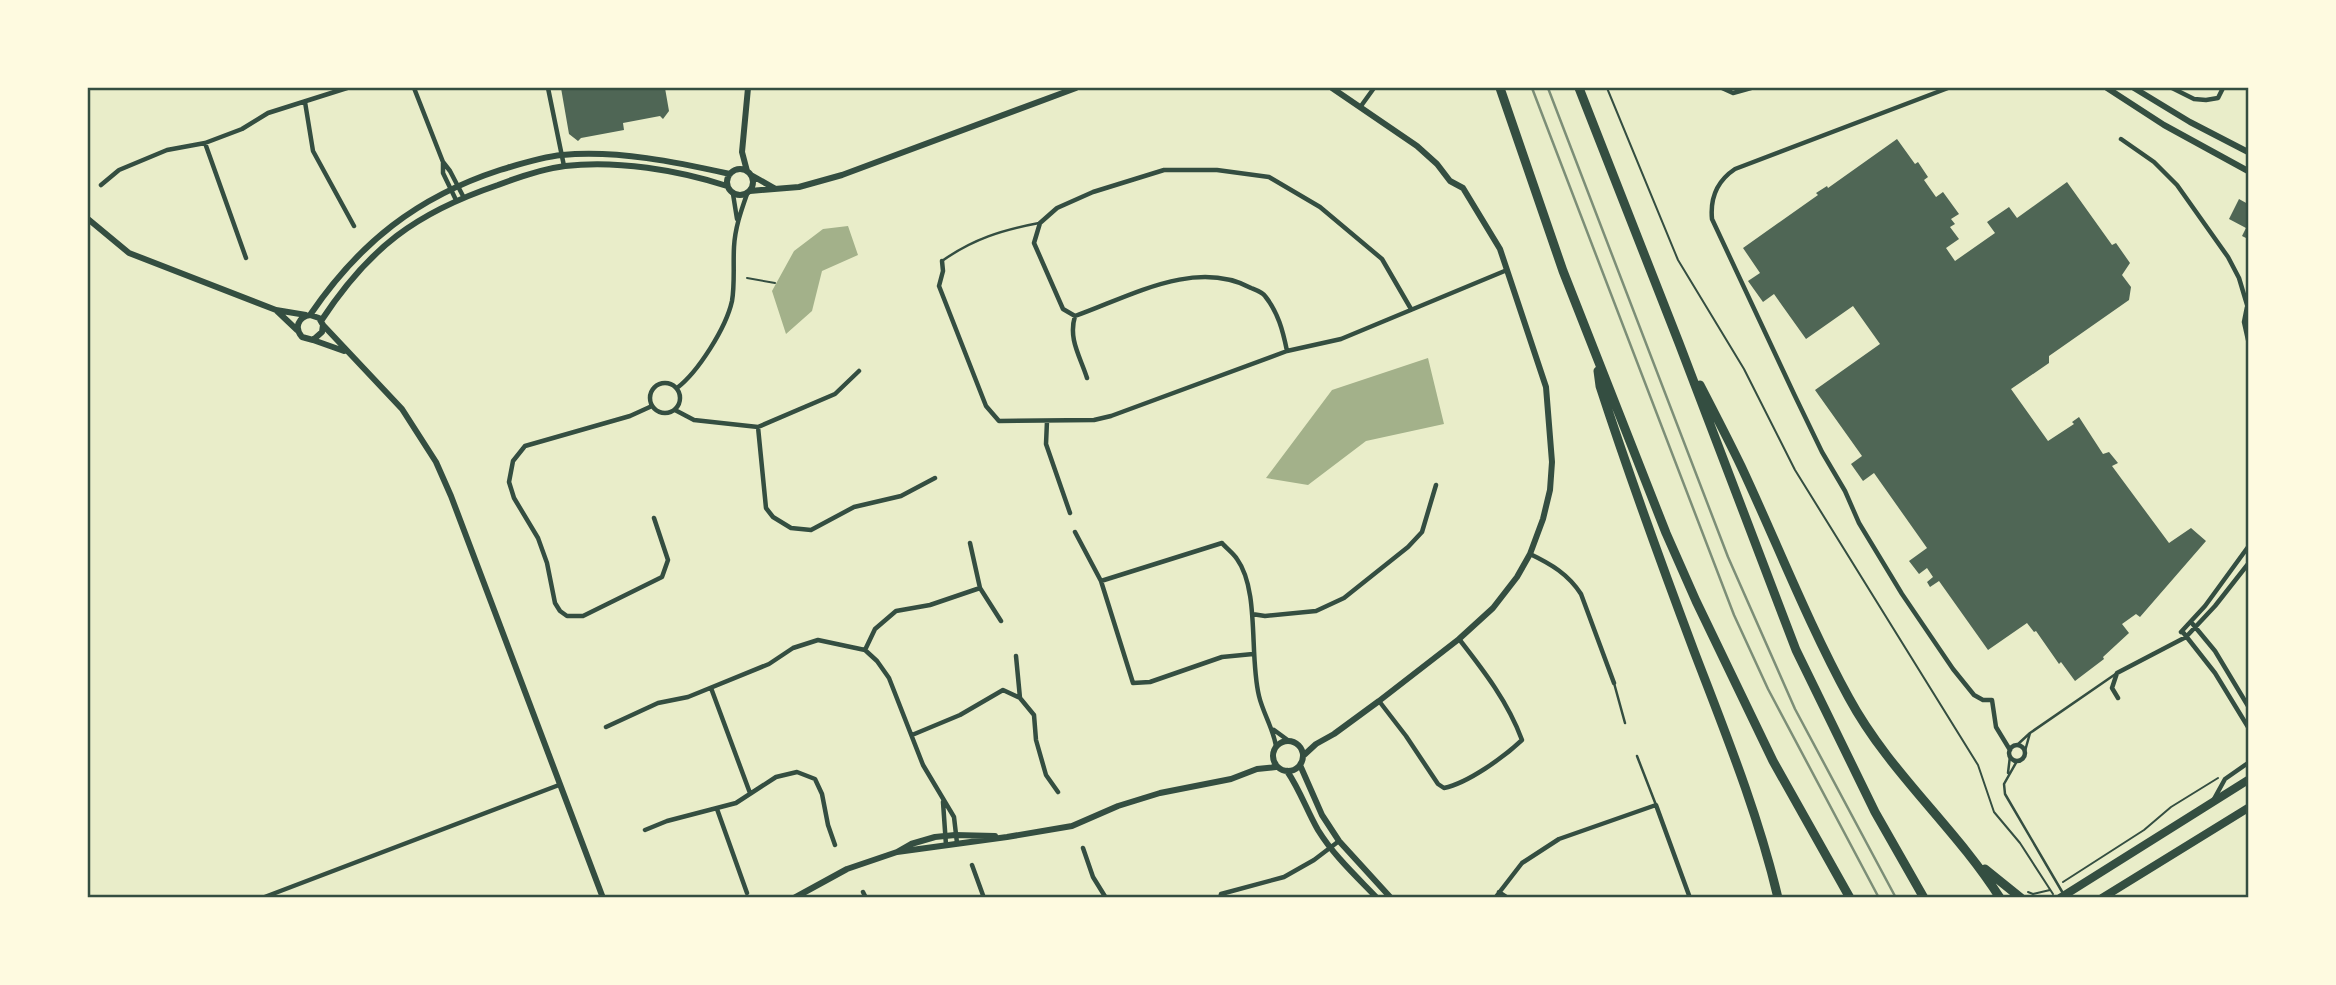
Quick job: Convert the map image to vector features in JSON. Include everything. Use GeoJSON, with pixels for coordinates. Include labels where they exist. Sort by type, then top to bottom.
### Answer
{"type":"FeatureCollection","features":[{"type":"Feature","properties":{"kind":"highway"},"geometry":{"type":"LineString","coordinates":[[1500,88],[1563,271],[1696,601],[1773,761],[1850,898]]}},
{"type":"Feature","properties":{"kind":"highway"},"geometry":{"type":"LineString","coordinates":[[1579,88],[1796,650],[1875,812],[1924,898]]}},
{"type":"Feature","properties":{"kind":"highway"},"geometry":{"type":"LineString","coordinates":[[1679,343],[1741,466],[1784,564],[1850,700],[1882,748],[1978,863],[2000,898]]}},
{"type":"Feature","properties":{"kind":"highway"},"geometry":{"type":"LineString","coordinates":[[1597,359],[1600,386],[1634,491],[1737,765],[1767,852],[1778,898]]}},
{"type":"Feature","properties":{"kind":"highway"},"geometry":{"type":"LineString","coordinates":[[2057,898],[2249,780]]}},
{"type":"Feature","properties":{"kind":"highway"},"geometry":{"type":"LineString","coordinates":[[2102,898],[2249,808]]}},
{"type":"Feature","properties":{"kind":"highway"},"geometry":{"type":"LineString","coordinates":[[1978,863],[2024,895]]}},
{"type":"Feature","properties":{"kind":"street"},"geometry":{"type":"LineString","coordinates":[[101,184],[120,170],[167,150],[205,143],[242,129],[268,113],[347,88]]}},
{"type":"Feature","properties":{"kind":"street"},"geometry":{"type":"LineString","coordinates":[[414,88],[443,162],[443,173],[460,198]]}},
{"type":"Feature","properties":{"kind":"street"},"geometry":{"type":"LineString","coordinates":[[548,88],[564,166]]}},
{"type":"Feature","properties":{"kind":"street"},"geometry":{"type":"LineString","coordinates":[[727,186],[742,152],[748,88]]}},
{"type":"Feature","properties":{"kind":"street"},"geometry":{"type":"LineString","coordinates":[[733,194],[741,196],[774,188],[799,187],[842,175],[1076,88]]}},
{"type":"Feature","properties":{"kind":"street"},"geometry":{"type":"LineString","coordinates":[[795,897],[848,869],[897,852],[911,844],[943,836],[957,839],[1007,837],[1072,826],[1118,806],[1160,793],[1231,779],[1257,769],[1276,767],[1287,771],[1294,770],[1300,765],[1303,756],[1316,744],[1379,701],[1459,639],[1499,601],[1517,577],[1530,554],[1543,519],[1550,489],[1552,462],[1546,387],[1508,269],[1500,249],[1463,188],[1450,181],[1437,163],[1417,146],[1332,88]]}},
{"type":"Feature","properties":{"kind":"street"},"geometry":{"type":"LineString","coordinates":[[1361,106],[1374,88]]}},
{"type":"Feature","properties":{"kind":"street"},"geometry":{"type":"LineString","coordinates":[[1722,88],[1733,93],[1751,88]]}},
{"type":"Feature","properties":{"kind":"street"},"geometry":{"type":"LineString","coordinates":[[1948,88],[1741,166],[1722,179],[1712,201],[1711,211],[1718,236],[1859,523],[1902,594],[1953,669],[1974,695],[1983,700],[1993,699],[1996,727],[2002,741],[2017,761],[2024,759],[2025,751],[2001,735]]}},
{"type":"Feature","properties":{"kind":"street"},"geometry":{"type":"LineString","coordinates":[[2107,88],[2164,125],[2249,171]]}},
{"type":"Feature","properties":{"kind":"street"},"geometry":{"type":"LineString","coordinates":[[2134,88],[2190,122],[2249,152]]}},
{"type":"Feature","properties":{"kind":"street"},"geometry":{"type":"LineString","coordinates":[[2172,88],[2194,99],[2218,98],[2223,88]]}},
{"type":"Feature","properties":{"kind":"street"},"geometry":{"type":"LineString","coordinates":[[305,102],[313,151],[354,226]]}},
{"type":"Feature","properties":{"kind":"street"},"geometry":{"type":"LineString","coordinates":[[2121,139],[2154,162],[2177,185],[2233,265],[2248,307],[2244,322],[2249,340]]}},
{"type":"Feature","properties":{"kind":"street"},"geometry":{"type":"LineString","coordinates":[[205,143],[246,258]]}},
{"type":"Feature","properties":{"kind":"street"},"geometry":{"type":"LineString","coordinates":[[737,220],[754,184],[742,152]]}},
{"type":"Feature","properties":{"kind":"street"},"geometry":{"type":"LineString","coordinates":[[298,331],[300,320],[308,315],[331,284],[376,237],[426,201],[454,187],[515,165],[561,155],[628,156],[749,173],[774,188]]}},
{"type":"Feature","properties":{"kind":"street"},"geometry":{"type":"LineString","coordinates":[[313,340],[322,332],[322,323],[341,290],[383,247],[411,225],[460,198],[564,166],[629,167],[704,179],[727,186],[733,194],[737,220],[732,302],[698,368],[677,388]]}},
{"type":"Feature","properties":{"kind":"street"},"geometry":{"type":"LineString","coordinates":[[1075,316],[1063,309],[1034,243],[1040,223],[1057,208],[1081,197],[1164,170],[1217,170],[1269,177],[1321,207],[1382,259],[1410,309]]}},
{"type":"Feature","properties":{"kind":"street"},"geometry":{"type":"LineString","coordinates":[[88,219],[129,253],[276,310],[317,316],[402,409],[436,462],[451,496],[603,898]]}},
{"type":"Feature","properties":{"kind":"street"},"geometry":{"type":"LineString","coordinates":[[942,261],[943,271],[939,286],[986,406],[999,421],[1094,420],[1111,416],[1287,351],[1341,339],[1508,269]]}},
{"type":"Feature","properties":{"kind":"street"},"geometry":{"type":"LineString","coordinates":[[1075,316],[1172,281],[1200,276],[1236,279],[1264,294],[1282,326],[1287,351]]}},
{"type":"Feature","properties":{"kind":"street"},"geometry":{"type":"LineString","coordinates":[[276,310],[302,337],[349,354]]}},
{"type":"Feature","properties":{"kind":"street"},"geometry":{"type":"LineString","coordinates":[[1075,316],[1071,329],[1073,343],[1087,378]]}},
{"type":"Feature","properties":{"kind":"street"},"geometry":{"type":"LineString","coordinates":[[675,410],[681,399],[677,388],[665,383],[657,385],[650,394],[652,406],[662,413],[675,410],[694,421],[758,427],[835,394],[859,371]]}},
{"type":"Feature","properties":{"kind":"street"},"geometry":{"type":"LineString","coordinates":[[652,406],[630,416],[525,446],[513,461],[509,481],[514,499],[538,538],[547,564],[555,603],[567,616],[583,616],[662,577],[667,559],[654,518]]}},
{"type":"Feature","properties":{"kind":"street"},"geometry":{"type":"LineString","coordinates":[[1047,421],[1046,444],[1070,513]]}},
{"type":"Feature","properties":{"kind":"street"},"geometry":{"type":"LineString","coordinates":[[758,427],[766,508],[773,517],[791,528],[811,530],[855,507],[901,496],[935,478]]}},
{"type":"Feature","properties":{"kind":"street"},"geometry":{"type":"LineString","coordinates":[[1252,614],[1265,616],[1316,611],[1344,598],[1408,547],[1422,532],[1436,485]]}},
{"type":"Feature","properties":{"kind":"street"},"geometry":{"type":"LineString","coordinates":[[1075,532],[1101,582],[1133,683],[1150,682],[1222,657],[1253,654]]}},
{"type":"Feature","properties":{"kind":"street"},"geometry":{"type":"LineString","coordinates":[[970,543],[980,588],[1001,621]]}},
{"type":"Feature","properties":{"kind":"street"},"geometry":{"type":"LineString","coordinates":[[1101,582],[1222,543],[1238,559],[1248,587],[1259,697],[1274,729],[1276,746],[1273,756],[1276,767]]}},
{"type":"Feature","properties":{"kind":"street"},"geometry":{"type":"LineString","coordinates":[[2178,639],[2249,547]]}},
{"type":"Feature","properties":{"kind":"street"},"geometry":{"type":"LineString","coordinates":[[1530,554],[1562,572],[1573,582],[1614,683]]}},
{"type":"Feature","properties":{"kind":"street"},"geometry":{"type":"LineString","coordinates":[[2118,698],[2112,688],[2117,673],[2186,637],[2249,564]]}},
{"type":"Feature","properties":{"kind":"street"},"geometry":{"type":"LineString","coordinates":[[865,650],[875,629],[896,611],[930,605],[980,588]]}},
{"type":"Feature","properties":{"kind":"street"},"geometry":{"type":"LineString","coordinates":[[2191,622],[2224,665],[2249,706]]}},
{"type":"Feature","properties":{"kind":"street"},"geometry":{"type":"LineString","coordinates":[[2182,631],[2215,673],[2249,727]]}},
{"type":"Feature","properties":{"kind":"street"},"geometry":{"type":"LineString","coordinates":[[1379,701],[1438,784],[1444,788],[1460,782],[1510,751],[1522,740],[1516,722],[1496,688],[1459,639]]}},
{"type":"Feature","properties":{"kind":"street"},"geometry":{"type":"LineString","coordinates":[[606,727],[658,703],[688,697],[711,688],[769,664],[793,648],[818,640],[865,650],[889,678],[923,765],[954,817],[957,839]]}},
{"type":"Feature","properties":{"kind":"street"},"geometry":{"type":"LineString","coordinates":[[1016,656],[1020,698]]}},
{"type":"Feature","properties":{"kind":"street"},"geometry":{"type":"LineString","coordinates":[[711,688],[750,793]]}},
{"type":"Feature","properties":{"kind":"street"},"geometry":{"type":"LineString","coordinates":[[912,735],[960,715],[1003,690],[1020,698],[1034,715],[1036,740],[1046,775],[1058,792]]}},
{"type":"Feature","properties":{"kind":"street"},"geometry":{"type":"LineString","coordinates":[[1274,729],[1303,756]]}},
{"type":"Feature","properties":{"kind":"street"},"geometry":{"type":"LineString","coordinates":[[1276,746],[1292,743],[1316,744]]}},
{"type":"Feature","properties":{"kind":"street"},"geometry":{"type":"LineString","coordinates":[[2010,753],[2016,745]]}},
{"type":"Feature","properties":{"kind":"street"},"geometry":{"type":"LineString","coordinates":[[1257,769],[1273,756]]}},
{"type":"Feature","properties":{"kind":"street"},"geometry":{"type":"LineString","coordinates":[[2212,803],[2225,779],[2249,763]]}},
{"type":"Feature","properties":{"kind":"street"},"geometry":{"type":"LineString","coordinates":[[1300,765],[1322,815],[1339,841],[1391,898]]}},
{"type":"Feature","properties":{"kind":"street"},"geometry":{"type":"LineString","coordinates":[[1287,771],[1330,848],[1377,898]]}},
{"type":"Feature","properties":{"kind":"street"},"geometry":{"type":"LineString","coordinates":[[645,830],[667,821],[736,803],[776,777],[797,772],[814,779],[822,794],[835,845]]}},
{"type":"Feature","properties":{"kind":"street"},"geometry":{"type":"LineString","coordinates":[[262,898],[559,785]]}},
{"type":"Feature","properties":{"kind":"street"},"geometry":{"type":"LineString","coordinates":[[943,801],[943,836],[946,845]]}},
{"type":"Feature","properties":{"kind":"street"},"geometry":{"type":"LineString","coordinates":[[1495,898],[1522,863],[1559,839],[1656,805],[1689,896],[1681,898]]}},
{"type":"Feature","properties":{"kind":"street"},"geometry":{"type":"LineString","coordinates":[[717,809],[747,893]]}},
{"type":"Feature","properties":{"kind":"street"},"geometry":{"type":"LineString","coordinates":[[897,852],[946,845],[957,839]]}},
{"type":"Feature","properties":{"kind":"street"},"geometry":{"type":"LineString","coordinates":[[1220,898],[1221,894],[1284,877],[1339,841]]}},
{"type":"Feature","properties":{"kind":"street"},"geometry":{"type":"LineString","coordinates":[[1083,848],[1093,877],[1106,898]]}},
{"type":"Feature","properties":{"kind":"street"},"geometry":{"type":"LineString","coordinates":[[972,865],[984,898]]}},
{"type":"Feature","properties":{"kind":"street"},"geometry":{"type":"LineString","coordinates":[[1499,892],[1508,898]]}},
{"type":"Feature","properties":{"kind":"lane"},"geometry":{"type":"LineString","coordinates":[[942,261],[966,244],[1008,229],[1040,223]]}},
{"type":"Feature","properties":{"kind":"lane"},"geometry":{"type":"LineString","coordinates":[[2016,745],[2117,673]]}},
{"type":"Feature","properties":{"kind":"lane"},"geometry":{"type":"LineString","coordinates":[[1614,683],[1625,723]]}},
{"type":"Feature","properties":{"kind":"lane"},"geometry":{"type":"LineString","coordinates":[[2025,751],[2030,733]]}},
{"type":"Feature","properties":{"kind":"lane"},"geometry":{"type":"LineString","coordinates":[[2008,776],[2010,753]]}},
{"type":"Feature","properties":{"kind":"lane"},"geometry":{"type":"LineString","coordinates":[[1637,756],[1656,805]]}},
{"type":"Feature","properties":{"kind":"lane"},"geometry":{"type":"LineString","coordinates":[[2017,761],[2004,784],[2005,794],[2065,898]]}},
{"type":"Feature","properties":{"kind":"path"},"geometry":{"type":"LineString","coordinates":[[1607,88],[1678,260],[1744,369],[1795,470],[1978,765],[1994,812],[2020,843],[2057,898]]}},
{"type":"Feature","properties":{"kind":"path"},"geometry":{"type":"LineString","coordinates":[[747,278],[775,283]]}},
{"type":"Feature","properties":{"kind":"path"},"geometry":{"type":"LineString","coordinates":[[2069,878],[2144,830],[2171,807],[2224,775]]}},
{"type":"Feature","properties":{"kind":"path"},"geometry":{"type":"LineString","coordinates":[[2024,895],[2048,891]]}},
{"type":"Feature","properties":{"kind":"shaded area"},"geometry":{"type":"Polygon","coordinates":[[[848,226],[858,255],[822,271],[812,311],[786,334],[772,291],[794,251],[823,229],[848,226]]]}},
{"type":"Feature","properties":{"kind":"shaded area"},"geometry":{"type":"Polygon","coordinates":[[[1428,358],[1444,424],[1366,441],[1308,485],[1266,478],[1332,390],[1428,358]]]}},
{"type":"Feature","properties":{"kind":"building"},"geometry":{"type":"Polygon","coordinates":[[[561,88],[665,88],[669,111],[663,119],[660,116],[623,123],[624,130],[581,138],[578,141],[569,134],[561,88]]]}},
{"type":"Feature","properties":{"kind":"building"},"geometry":{"type":"Polygon","coordinates":[[[1897,139],[1915,164],[1918,162],[1928,177],[1924,180],[1936,197],[1943,192],[1959,214],[1951,219],[1955,224],[1950,227],[1959,239],[1946,248],[1955,261],[1995,233],[1987,222],[2009,207],[2017,218],[2067,182],[2112,245],[2116,243],[2130,263],[2122,275],[2131,287],[2129,300],[2049,356],[2049,363],[2011,389],[2048,441],[2074,424],[2072,422],[2079,417],[2103,454],[2109,452],[2118,463],[2112,466],[2169,543],[2191,528],[2206,541],[2140,617],[2136,614],[2122,624],[2129,633],[2103,657],[2104,659],[2075,681],[2027,623],[1988,650],[1939,581],[1930,587],[1927,582],[1933,577],[1927,568],[1919,574],[1909,561],[1927,548],[1874,473],[1863,481],[1851,464],[1862,456],[1815,390],[1880,344],[1853,306],[1806,339],[1774,294],[1763,302],[1748,281],[1760,273],[1743,248],[1818,195],[1816,193],[1827,186],[1828,188],[1897,139]]]}},
{"type":"Feature","properties":{"kind":"building"},"geometry":{"type":"Polygon","coordinates":[[[2239,199],[2248,204],[2248,239],[2242,236],[2246,228],[2229,219],[2239,199]]]}},
{"type":"Feature","properties":{"kind":"railway"},"geometry":{"type":"LineString","coordinates":[[1532,88],[1734,615],[1768,689],[1879,898]]}},
{"type":"Feature","properties":{"kind":"railway"},"geometry":{"type":"LineString","coordinates":[[1548,88],[1728,557],[1795,709],[1896,898]]}}]}
